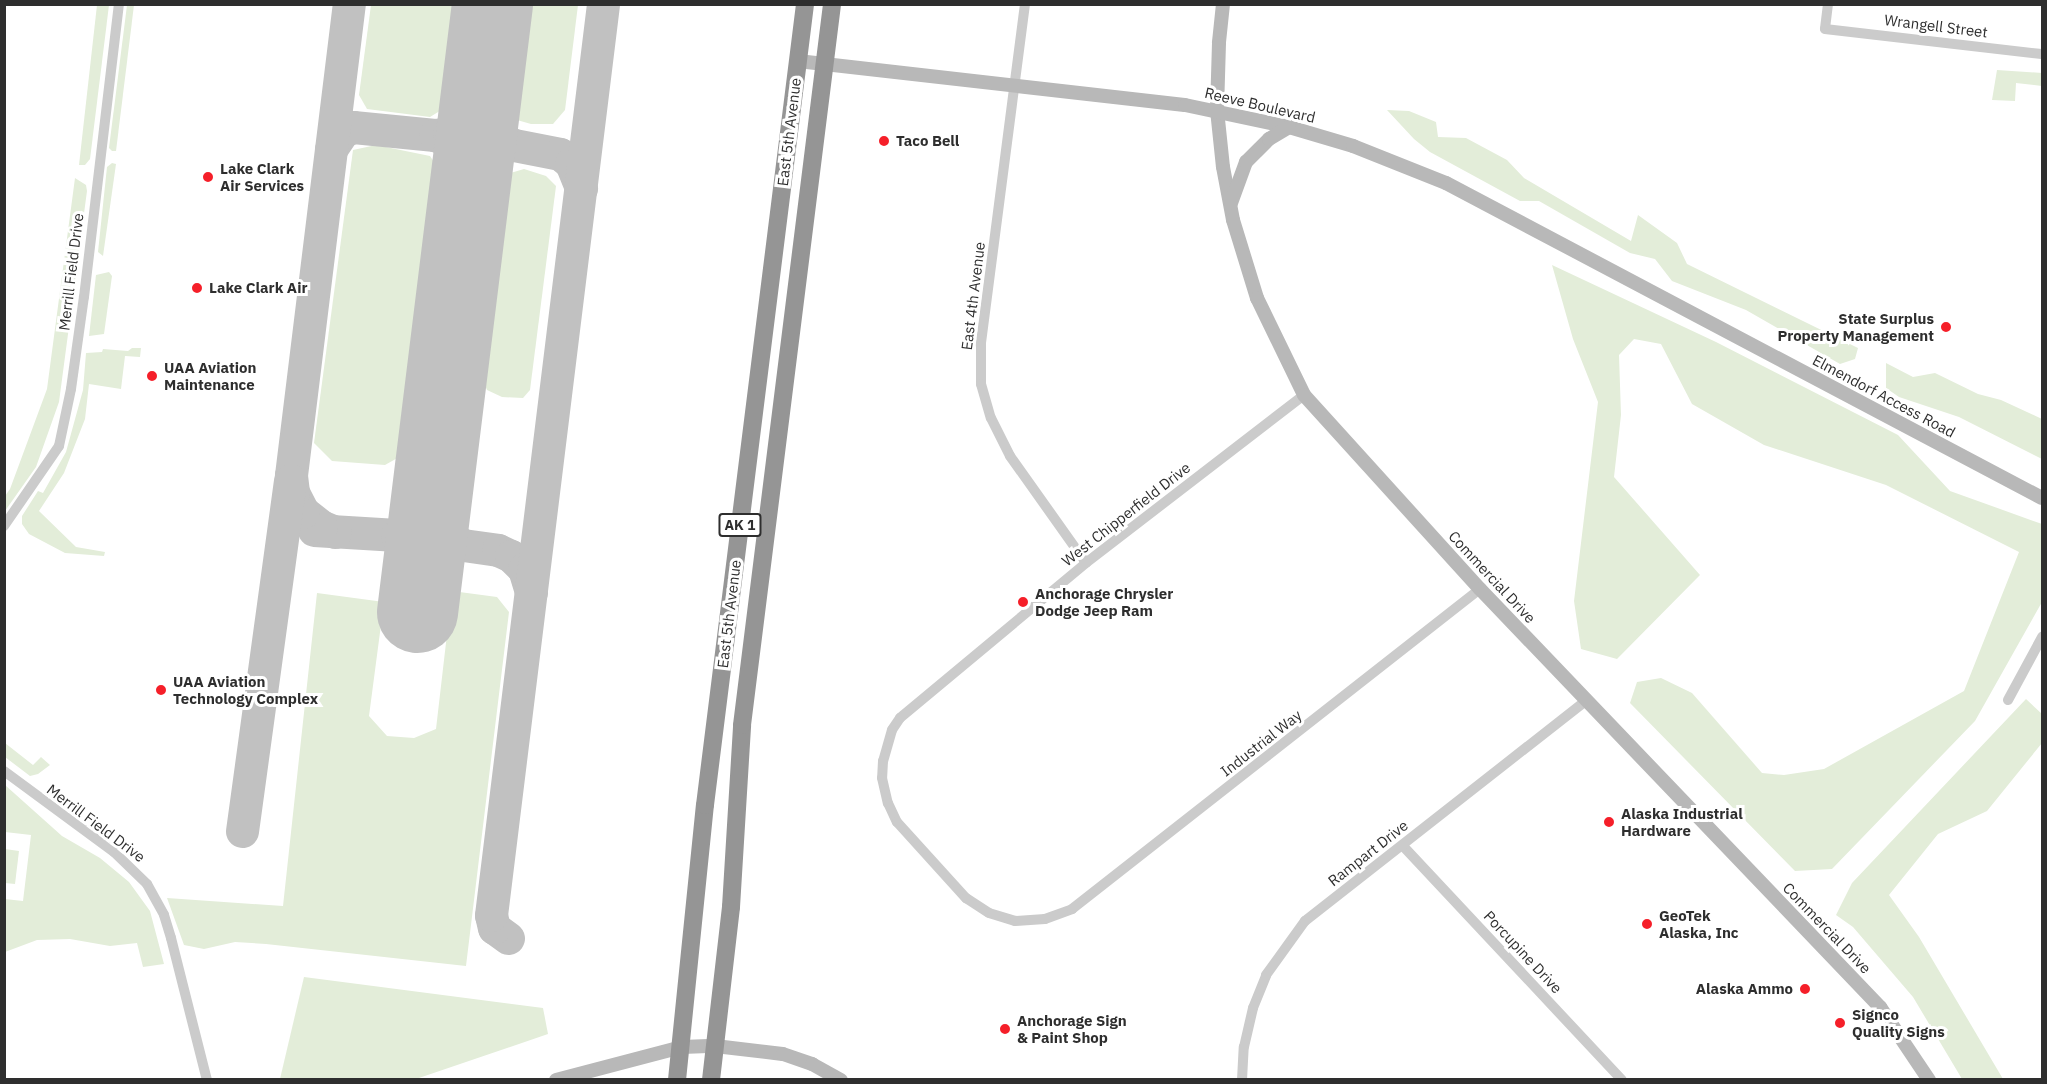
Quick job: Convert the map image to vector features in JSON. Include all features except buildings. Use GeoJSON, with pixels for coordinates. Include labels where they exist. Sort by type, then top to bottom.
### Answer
{"type":"FeatureCollection","features":[{"type":"Feature","properties":{"kind":"highway","name":"East 5th Avenue"},"geometry":{"type":"LineString","coordinates":[[681,1047],[705,805],[805,4]]}},
{"type":"Feature","properties":{"kind":"highway","name":"East 5th Avenue"},"geometry":{"type":"LineString","coordinates":[[715,1046],[731,908],[742,725],[832,4]]}},
{"type":"Feature","properties":{"kind":"highway","name":"AK 1"},"geometry":{"type":"LineString","coordinates":[[711,1080],[715,1046]]}},
{"type":"Feature","properties":{"kind":"highway","name":"AK 1"},"geometry":{"type":"LineString","coordinates":[[677,1080],[681,1047]]}},
{"type":"Feature","properties":{"kind":"street","name":"Merrill Field Drive"},"geometry":{"type":"LineString","coordinates":[[4,526],[58,446],[64,423],[82,309],[119,4]]}},
{"type":"Feature","properties":{"kind":"street","name":"East 4th Avenue"},"geometry":{"type":"LineString","coordinates":[[1025,4],[981,345],[981,384],[991,417],[1010,456],[1086,563]]}},
{"type":"Feature","properties":{"kind":"street","name":"Commercial Drive"},"geometry":{"type":"LineString","coordinates":[[1223,4],[1216,110],[1230,205],[1257,298],[1304,395],[1480,589],[1880,1007],[1929,1080]]}},
{"type":"Feature","properties":{"kind":"street","name":"Wrangell Street"},"geometry":{"type":"LineString","coordinates":[[1828,4],[1825,28],[2043,54]]}},
{"type":"Feature","properties":{"kind":"street","name":"Reeve Boulevard"},"geometry":{"type":"LineString","coordinates":[[798,61],[1216,110],[1289,127],[1353,146],[1446,183],[1678,305]]}},
{"type":"Feature","properties":{"kind":"street"},"geometry":{"type":"LineString","coordinates":[[1230,205],[1246,162],[1269,138],[1289,127]]}},
{"type":"Feature","properties":{"kind":"street","name":"Elmendorf Access Road"},"geometry":{"type":"LineString","coordinates":[[1678,305],[2043,498]]}},
{"type":"Feature","properties":{"kind":"street","name":"West Chipperfield Drive"},"geometry":{"type":"LineString","coordinates":[[1058,916],[1015,921],[976,906],[966,898],[897,822],[888,803],[882,778],[883,761],[892,730],[900,718],[1086,563],[1304,395]]}},
{"type":"Feature","properties":{"kind":"street","name":"Industrial Way"},"geometry":{"type":"LineString","coordinates":[[1058,916],[1082,902],[1145,854],[1480,589]]}},
{"type":"Feature","properties":{"kind":"street"},"geometry":{"type":"LineString","coordinates":[[2008,700],[2043,637]]}},
{"type":"Feature","properties":{"kind":"street","name":"Rampart Drive"},"geometry":{"type":"LineString","coordinates":[[1242,1080],[1244,1047],[1253,1008],[1266,975],[1305,921],[1586,701]]}},
{"type":"Feature","properties":{"kind":"street","name":"Merrill Field Drive"},"geometry":{"type":"LineString","coordinates":[[4,771],[114,852],[147,884],[164,915],[207,1080]]}},
{"type":"Feature","properties":{"kind":"street","name":"Porcupine Drive"},"geometry":{"type":"LineString","coordinates":[[1403,846],[1622,1080]]}},
{"type":"Feature","properties":{"kind":"street"},"geometry":{"type":"LineString","coordinates":[[556,1080],[681,1047],[715,1046],[783,1054],[812,1064],[841,1080]]}},
{"type":"Feature","properties":{"kind":"green space"},"geometry":{"type":"Polygon","coordinates":[[[97,5],[109,5],[90,159],[85,165],[79,165],[97,5]]]}},
{"type":"Feature","properties":{"kind":"green space"},"geometry":{"type":"Polygon","coordinates":[[[127,5],[134,5],[116,151],[112,151],[109,148],[127,5]]]}},
{"type":"Feature","properties":{"kind":"green space"},"geometry":{"type":"Polygon","coordinates":[[[371,5],[456,5],[443,109],[430,117],[367,109],[359,95],[371,5]]]}},
{"type":"Feature","properties":{"kind":"green space"},"geometry":{"type":"Polygon","coordinates":[[[526,5],[578,5],[565,110],[553,124],[531,124],[517,120],[512,109],[526,5]]]}},
{"type":"Feature","properties":{"kind":"green space"},"geometry":{"type":"Polygon","coordinates":[[[1997,70],[2042,73],[2042,86],[2016,83],[2015,101],[1992,100],[1997,70]]]}},
{"type":"Feature","properties":{"kind":"green space"},"geometry":{"type":"Polygon","coordinates":[[[1387,110],[1409,111],[1436,122],[1438,137],[1466,138],[1507,160],[1524,178],[1631,241],[1638,215],[1677,243],[1687,264],[1858,348],[1855,359],[1840,364],[1746,310],[1672,281],[1655,259],[1630,253],[1539,201],[1520,201],[1430,152],[1414,139],[1387,110]]]}},
{"type":"Feature","properties":{"kind":"green space"},"geometry":{"type":"Polygon","coordinates":[[[376,145],[430,156],[440,171],[401,456],[385,465],[332,461],[314,443],[353,150],[376,145]]]}},
{"type":"Feature","properties":{"kind":"green space"},"geometry":{"type":"Polygon","coordinates":[[[112,163],[116,164],[103,256],[98,252],[107,167],[112,163]]]}},
{"type":"Feature","properties":{"kind":"green space"},"geometry":{"type":"Polygon","coordinates":[[[524,169],[546,176],[556,186],[530,390],[523,398],[502,397],[487,390],[481,376],[501,187],[507,174],[524,169]]]}},
{"type":"Feature","properties":{"kind":"green space"},"geometry":{"type":"Polygon","coordinates":[[[75,178],[86,185],[87,191],[59,402],[36,467],[5,511],[5,496],[10,489],[47,389],[75,178]]]}},
{"type":"Feature","properties":{"kind":"green space"},"geometry":{"type":"Polygon","coordinates":[[[1552,265],[1716,342],[1898,435],[1950,491],[2042,524],[2042,602],[1975,721],[1832,869],[1795,871],[1630,703],[1637,682],[1661,678],[1692,693],[1762,773],[1784,775],[1824,769],[1964,691],[2019,552],[1886,485],[1764,445],[1692,404],[1661,344],[1634,339],[1619,355],[1621,415],[1614,477],[1700,575],[1617,659],[1581,649],[1574,601],[1598,402],[1573,339],[1552,265]]]}},
{"type":"Feature","properties":{"kind":"green space"},"geometry":{"type":"Polygon","coordinates":[[[109,272],[112,276],[104,334],[89,336],[96,275],[109,272]]]}},
{"type":"Feature","properties":{"kind":"green space"},"geometry":{"type":"Polygon","coordinates":[[[132,348],[141,348],[140,357],[125,356],[121,389],[89,384],[85,419],[64,473],[39,511],[76,547],[105,552],[104,556],[65,553],[29,534],[22,524],[22,516],[38,491],[43,493],[66,452],[83,390],[86,353],[102,352],[103,349],[128,351],[132,348]]]}},
{"type":"Feature","properties":{"kind":"green space"},"geometry":{"type":"Polygon","coordinates":[[[1886,363],[1913,377],[1935,373],[1978,394],[2001,400],[2042,419],[2042,459],[1959,417],[1899,397],[1886,388],[1886,363]]]}},
{"type":"Feature","properties":{"kind":"green space"},"geometry":{"type":"Polygon","coordinates":[[[452,591],[497,597],[509,612],[466,966],[266,944],[235,942],[204,949],[184,945],[167,898],[283,906],[317,593],[384,602],[369,716],[387,736],[414,738],[436,729],[452,591]]]}},
{"type":"Feature","properties":{"kind":"green space"},"geometry":{"type":"Polygon","coordinates":[[[2026,699],[2042,714],[2042,743],[1987,811],[1938,834],[1889,895],[1919,937],[2003,1079],[1962,1079],[1913,997],[1853,927],[1836,915],[1852,883],[2026,699]]]}},
{"type":"Feature","properties":{"kind":"green space"},"geometry":{"type":"Polygon","coordinates":[[[5,743],[33,765],[41,757],[50,765],[38,774],[30,776],[5,757],[5,743]]]}},
{"type":"Feature","properties":{"kind":"green space"},"geometry":{"type":"Polygon","coordinates":[[[5,785],[62,836],[100,858],[129,882],[150,911],[164,964],[143,967],[137,943],[110,946],[70,939],[37,940],[5,952],[5,899],[23,901],[31,835],[5,832],[5,785]]]}},
{"type":"Feature","properties":{"kind":"green space"},"geometry":{"type":"Polygon","coordinates":[[[5,849],[19,851],[15,884],[5,883],[5,849]]]}},
{"type":"Feature","properties":{"kind":"green space"},"geometry":{"type":"Polygon","coordinates":[[[304,977],[543,1008],[548,1034],[416,1079],[280,1079],[304,977]]]}},
{"type":"Feature","properties":{"kind":"taxiway"},"geometry":{"type":"LineString","coordinates":[[335,532],[321,526],[303,512],[293,492],[291,475],[349,4]]}},
{"type":"Feature","properties":{"kind":"taxiway"},"geometry":{"type":"LineString","coordinates":[[508,938],[494,928],[491,915],[603,4]]}},
{"type":"Feature","properties":{"kind":"taxiway"},"geometry":{"type":"LineString","coordinates":[[481,93],[485,119],[496,136],[514,145],[560,154],[571,163],[581,188]]}},
{"type":"Feature","properties":{"kind":"taxiway"},"geometry":{"type":"LineString","coordinates":[[331,149],[343,131],[353,127],[435,135],[449,133],[468,120],[481,93]]}},
{"type":"Feature","properties":{"kind":"taxiway"},"geometry":{"type":"LineString","coordinates":[[435,135],[449,141],[460,152],[470,181]]}},
{"type":"Feature","properties":{"kind":"taxiway"},"geometry":{"type":"LineString","coordinates":[[242,831],[290,480]]}},
{"type":"Feature","properties":{"kind":"taxiway"},"geometry":{"type":"LineString","coordinates":[[431,496],[441,525],[451,538],[463,545],[498,550],[511,556],[524,569],[531,592]]}},
{"type":"Feature","properties":{"kind":"taxiway"},"geometry":{"type":"LineString","coordinates":[[314,530],[397,535],[415,522],[431,496]]}},
{"type":"Feature","properties":{"kind":"runway"},"geometry":{"type":"LineString","coordinates":[[417,612],[492,4]]}},
{"type":"Feature","properties":{"kind":"place","name":"Taco Bell"},"geometry":{"type":"Point","coordinates":[884,141]}},
{"type":"Feature","properties":{"kind":"place","name":"Lake Clark Air Services"},"geometry":{"type":"Point","coordinates":[208,177]}},
{"type":"Feature","properties":{"kind":"place","name":"Lake Clark Air"},"geometry":{"type":"Point","coordinates":[197,288]}},
{"type":"Feature","properties":{"kind":"place","name":"State Surplus Property Management"},"geometry":{"type":"Point","coordinates":[1946,327]}},
{"type":"Feature","properties":{"kind":"place","name":"UAA Aviation Maintenance"},"geometry":{"type":"Point","coordinates":[152,376]}},
{"type":"Feature","properties":{"kind":"place","name":"Anchorage Chrysler Dodge Jeep Ram"},"geometry":{"type":"Point","coordinates":[1023,602]}},
{"type":"Feature","properties":{"kind":"place","name":"UAA Aviation Technology Complex"},"geometry":{"type":"Point","coordinates":[161,690]}},
{"type":"Feature","properties":{"kind":"place","name":"Alaska Industrial Hardware"},"geometry":{"type":"Point","coordinates":[1609,822]}},
{"type":"Feature","properties":{"kind":"place","name":"GeoTek Alaska, Inc"},"geometry":{"type":"Point","coordinates":[1647,924]}},
{"type":"Feature","properties":{"kind":"place","name":"Alaska Ammo"},"geometry":{"type":"Point","coordinates":[1805,989]}},
{"type":"Feature","properties":{"kind":"place","name":"Signco Quality Signs"},"geometry":{"type":"Point","coordinates":[1840,1023]}},
{"type":"Feature","properties":{"kind":"place","name":"Anchorage Sign & Paint Shop"},"geometry":{"type":"Point","coordinates":[1005,1029]}}]}
